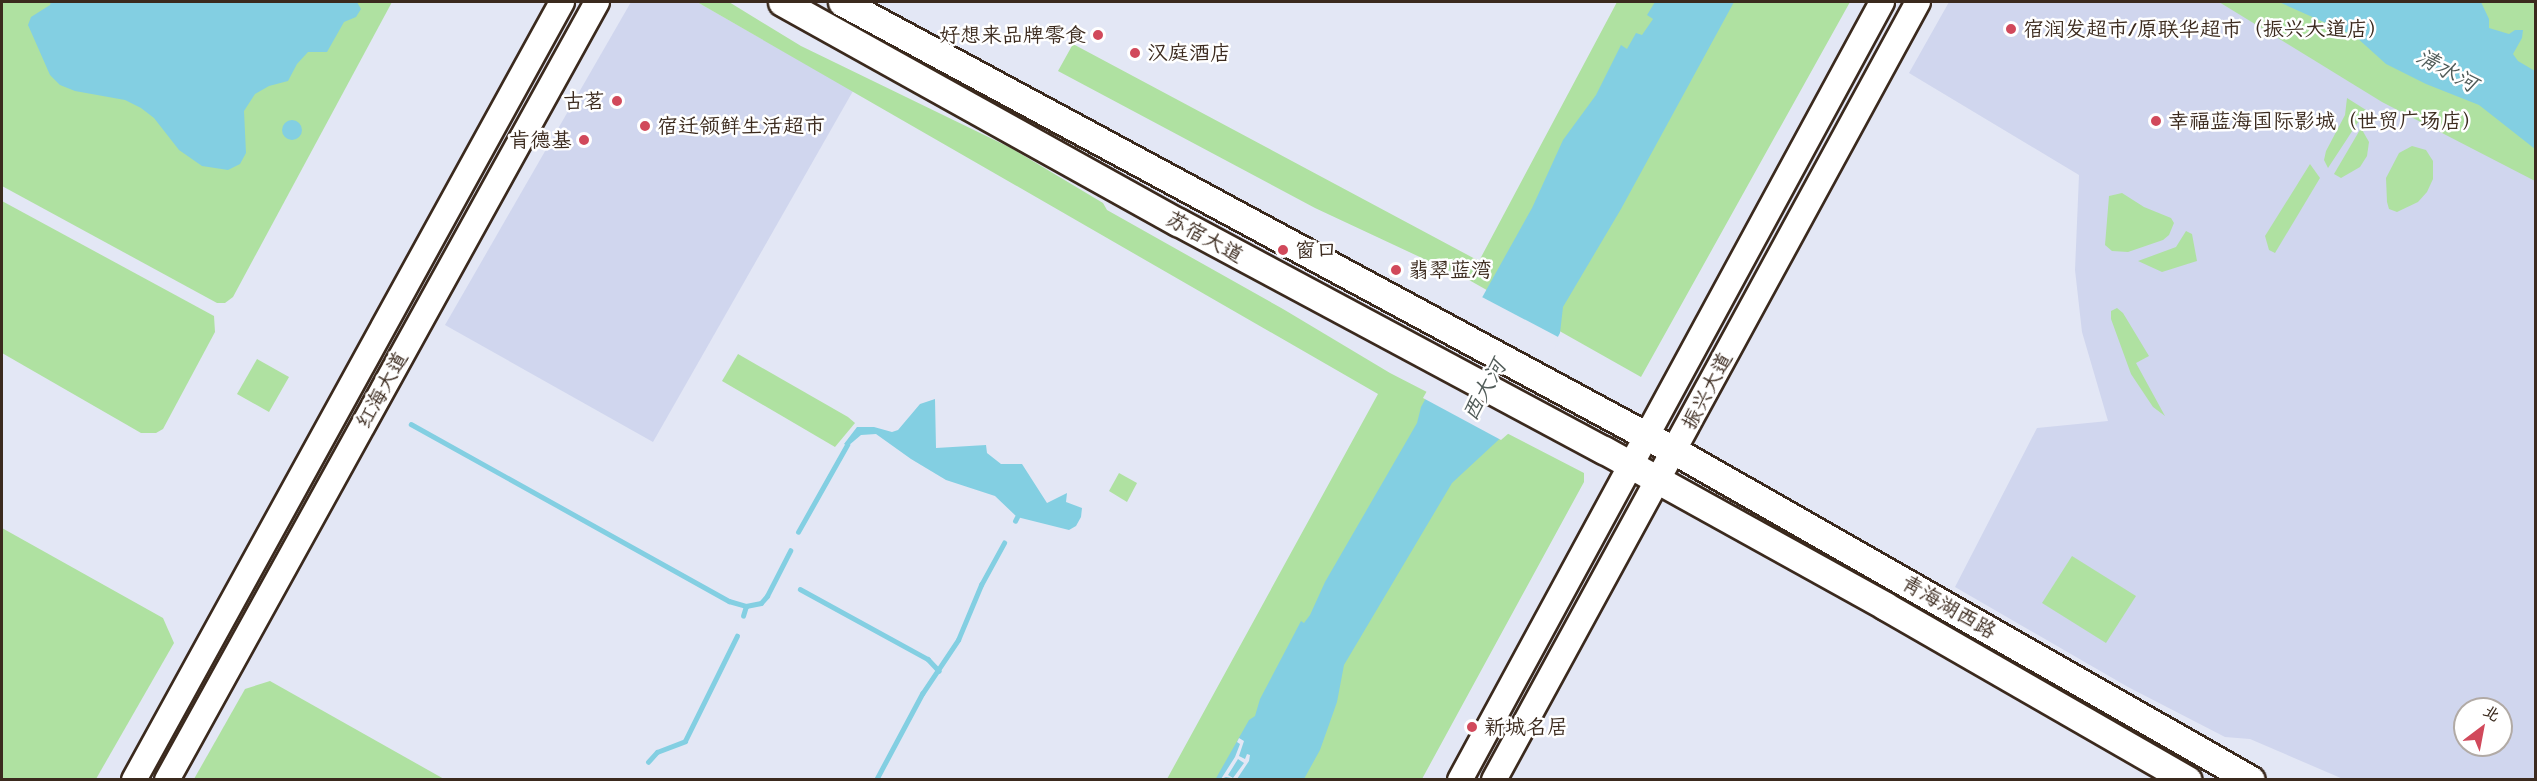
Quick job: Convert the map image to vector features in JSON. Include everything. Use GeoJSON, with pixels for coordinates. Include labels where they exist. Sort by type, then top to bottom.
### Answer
{"type":"FeatureCollection","features":[{"type":"Feature","properties":{"kind":"main road","name":"红海大道"},"geometry":{"type":"LineString","coordinates":[[134,780],[562,2]]}},
{"type":"Feature","properties":{"kind":"main road","name":"红海大道"},"geometry":{"type":"LineString","coordinates":[[167,780],[597,2]]}},
{"type":"Feature","properties":{"kind":"main road","name":"苏宿大道"},"geometry":{"type":"LineString","coordinates":[[782,2],[1404,345],[1631,466]]}},
{"type":"Feature","properties":{"kind":"main road","name":"苏宿大道"},"geometry":{"type":"LineString","coordinates":[[843,2],[1646,435]]}},
{"type":"Feature","properties":{"kind":"main road","name":"振兴大道"},"geometry":{"type":"LineString","coordinates":[[1460,780],[1882,2]]}},
{"type":"Feature","properties":{"kind":"main road","name":"振兴大道"},"geometry":{"type":"LineString","coordinates":[[1494,780],[1918,2]]}},
{"type":"Feature","properties":{"kind":"main road","name":"青海湖西路"},"geometry":{"type":"LineString","coordinates":[[1646,435],[2251,780]]}},
{"type":"Feature","properties":{"kind":"main road","name":"青海湖西路"},"geometry":{"type":"LineString","coordinates":[[1631,466],[1885,606],[2187,780]]}},
{"type":"Feature","properties":{"kind":"shaded area"},"geometry":{"type":"Polygon","coordinates":[[[631,2],[697,2],[853,91],[653,442],[445,325],[631,2]]]}},
{"type":"Feature","properties":{"kind":"shaded area"},"geometry":{"type":"Polygon","coordinates":[[[1949,2],[2279,2],[2535,149],[2535,779],[2343,779],[2250,739],[2225,737],[2128,687],[1955,587],[2037,428],[2108,421],[2082,332],[2075,270],[2079,175],[1909,73],[1949,2]]]}},
{"type":"Feature","properties":{"kind":"green space"},"geometry":{"type":"Polygon","coordinates":[[[2,2],[392,2],[233,297],[225,303],[217,303],[2,186],[2,2]]]}},
{"type":"Feature","properties":{"kind":"green space"},"geometry":{"type":"Polygon","coordinates":[[[697,2],[729,2],[801,46],[1011,148],[1103,203],[1107,210],[1283,309],[1390,373],[1584,473],[1584,482],[1422,779],[1167,779],[1378,394],[697,2]]]}},
{"type":"Feature","properties":{"kind":"green space"},"geometry":{"type":"Polygon","coordinates":[[[1617,2],[1850,2],[1641,377],[1469,280],[1315,208],[1058,71],[1073,44],[1479,261],[1617,2]]]}},
{"type":"Feature","properties":{"kind":"green space"},"geometry":{"type":"Polygon","coordinates":[[[2219,2],[2535,2],[2535,181],[2382,102],[2219,2]]]}},
{"type":"Feature","properties":{"kind":"green space"},"geometry":{"type":"Polygon","coordinates":[[[2347,98],[2366,110],[2328,168],[2324,160],[2326,151],[2345,115],[2347,98]]]}},
{"type":"Feature","properties":{"kind":"green space"},"geometry":{"type":"Polygon","coordinates":[[[2361,128],[2369,142],[2367,156],[2360,167],[2341,178],[2334,174],[2361,128]]]}},
{"type":"Feature","properties":{"kind":"green space"},"geometry":{"type":"Polygon","coordinates":[[[2412,146],[2426,150],[2433,161],[2433,179],[2427,192],[2418,202],[2397,212],[2389,209],[2386,178],[2399,153],[2412,146]]]}},
{"type":"Feature","properties":{"kind":"green space"},"geometry":{"type":"Polygon","coordinates":[[[2310,164],[2320,178],[2275,253],[2269,250],[2265,236],[2310,164]]]}},
{"type":"Feature","properties":{"kind":"green space"},"geometry":{"type":"Polygon","coordinates":[[[2122,193],[2144,207],[2171,218],[2174,223],[2169,235],[2163,240],[2128,252],[2112,251],[2105,245],[2109,196],[2122,193]]]}},
{"type":"Feature","properties":{"kind":"green space"},"geometry":{"type":"Polygon","coordinates":[[[2,201],[214,316],[215,332],[163,429],[156,433],[141,433],[2,353],[2,201]]]}},
{"type":"Feature","properties":{"kind":"green space"},"geometry":{"type":"Polygon","coordinates":[[[2186,231],[2192,234],[2197,261],[2162,272],[2138,261],[2176,247],[2186,231]]]}},
{"type":"Feature","properties":{"kind":"green space"},"geometry":{"type":"Polygon","coordinates":[[[2117,308],[2123,313],[2149,356],[2136,363],[2165,416],[2153,407],[2131,374],[2111,319],[2111,311],[2117,308]]]}},
{"type":"Feature","properties":{"kind":"green space"},"geometry":{"type":"Polygon","coordinates":[[[738,354],[855,423],[835,447],[722,381],[738,354]]]}},
{"type":"Feature","properties":{"kind":"green space"},"geometry":{"type":"Polygon","coordinates":[[[257,359],[289,377],[269,412],[237,394],[257,359]]]}},
{"type":"Feature","properties":{"kind":"green space"},"geometry":{"type":"Polygon","coordinates":[[[1119,473],[1137,483],[1127,502],[1109,491],[1119,473]]]}},
{"type":"Feature","properties":{"kind":"green space"},"geometry":{"type":"Polygon","coordinates":[[[2,528],[163,618],[174,643],[96,779],[2,779],[2,528]]]}},
{"type":"Feature","properties":{"kind":"green space"},"geometry":{"type":"Polygon","coordinates":[[[2072,556],[2136,596],[2106,643],[2042,603],[2072,556]]]}},
{"type":"Feature","properties":{"kind":"green space"},"geometry":{"type":"Polygon","coordinates":[[[270,681],[444,779],[194,779],[245,689],[270,681]]]}},
{"type":"Feature","properties":{"kind":"water"},"geometry":{"type":"Polygon","coordinates":[[[51,2],[357,2],[361,9],[356,17],[344,22],[327,52],[308,52],[297,64],[288,81],[269,86],[255,94],[244,111],[246,153],[240,164],[228,170],[202,166],[179,150],[154,118],[141,108],[125,100],[75,91],[60,85],[50,75],[28,25],[31,17],[51,2]]]}},
{"type":"Feature","properties":{"kind":"water","name":"西大河"},"geometry":{"type":"Polygon","coordinates":[[[1655,2],[1734,2],[1621,209],[1563,307],[1560,333],[1507,432],[1452,483],[1344,665],[1337,702],[1320,750],[1304,779],[1215,780],[1249,720],[1255,716],[1260,699],[1301,621],[1304,623],[1310,615],[1325,582],[1417,423],[1421,407],[1532,208],[1563,140],[1596,95],[1621,45],[1627,49],[1636,33],[1642,35],[1653,19],[1647,15],[1655,2]]]}},
{"type":"Feature","properties":{"kind":"water","name":"清水河"},"geometry":{"type":"Polygon","coordinates":[[[2279,2],[2481,2],[2489,19],[2489,28],[2509,34],[2515,30],[2523,30],[2522,38],[2513,54],[2518,61],[2535,71],[2535,149],[2479,105],[2426,84],[2386,64],[2355,36],[2279,2]]]}},
{"type":"Feature","properties":{"kind":"water"},"geometry":{"type":"Polygon","coordinates":[[[292,120],[299,123],[302,130],[299,137],[292,140],[285,137],[282,130],[285,123],[292,120]]]}},
{"type":"Feature","properties":{"kind":"water"},"geometry":{"type":"Polygon","coordinates":[[[935,399],[936,448],[986,445],[987,453],[1001,464],[1022,464],[1047,503],[1067,493],[1066,502],[1082,508],[1081,517],[1076,526],[1069,530],[1017,517],[995,496],[946,480],[876,434],[861,435],[848,446],[844,444],[857,427],[874,427],[892,432],[898,430],[920,404],[935,399]]]}},
{"type":"Feature","properties":{"kind":"pier"},"geometry":{"type":"Polygon","coordinates":[[[1480,296],[1560,338],[1509,433],[1501,440],[1423,398],[1480,296]]]}},
{"type":"Feature","properties":{"kind":"pier"},"geometry":{"type":"Polygon","coordinates":[[[1239,738],[1244,741],[1239,756],[1245,759],[1247,754],[1250,755],[1249,761],[1237,779],[1226,777],[1221,779],[1235,757],[1240,744],[1237,742],[1239,738]],[[1238,759],[1228,775],[1233,778],[1244,763],[1238,759]]]}},
{"type":"Feature","properties":{"kind":"waterway"},"geometry":{"type":"LineString","coordinates":[[411,424],[729,601],[746,606],[761,603],[767,596],[790,551]]}},
{"type":"Feature","properties":{"kind":"waterway"},"geometry":{"type":"LineString","coordinates":[[798,532],[847,445]]}},
{"type":"Feature","properties":{"kind":"waterway"},"geometry":{"type":"LineString","coordinates":[[1015,521],[1017,517]]}},
{"type":"Feature","properties":{"kind":"waterway"},"geometry":{"type":"LineString","coordinates":[[876,780],[922,694],[958,640],[981,585],[1004,543]]}},
{"type":"Feature","properties":{"kind":"waterway"},"geometry":{"type":"LineString","coordinates":[[800,589],[928,659],[939,671]]}},
{"type":"Feature","properties":{"kind":"waterway"},"geometry":{"type":"LineString","coordinates":[[743,616],[746,606]]}},
{"type":"Feature","properties":{"kind":"waterway"},"geometry":{"type":"LineString","coordinates":[[648,762],[657,752],[685,741],[737,636]]}},
{"type":"Feature","properties":{"kind":"place","name":"宿润发超市/原联华超市（振兴大道店）"},"geometry":{"type":"Point","coordinates":[2011,29]}},
{"type":"Feature","properties":{"kind":"place","name":"好想来品牌零食"},"geometry":{"type":"Point","coordinates":[1098,35]}},
{"type":"Feature","properties":{"kind":"place","name":"汉庭酒店"},"geometry":{"type":"Point","coordinates":[1135,53]}},
{"type":"Feature","properties":{"kind":"place","name":"古茗"},"geometry":{"type":"Point","coordinates":[617,101]}},
{"type":"Feature","properties":{"kind":"place","name":"幸福蓝海国际影城（世贸广场店）"},"geometry":{"type":"Point","coordinates":[2156,121]}},
{"type":"Feature","properties":{"kind":"place","name":"宿迁领鲜生活超市"},"geometry":{"type":"Point","coordinates":[645,126]}},
{"type":"Feature","properties":{"kind":"place","name":"肯德基"},"geometry":{"type":"Point","coordinates":[584,140]}},
{"type":"Feature","properties":{"kind":"place","name":"窗口"},"geometry":{"type":"Point","coordinates":[1283,250]}},
{"type":"Feature","properties":{"kind":"place","name":"翡翠蓝湾"},"geometry":{"type":"Point","coordinates":[1396,270]}},
{"type":"Feature","properties":{"kind":"place","name":"新城名居"},"geometry":{"type":"Point","coordinates":[1472,727]}}]}
